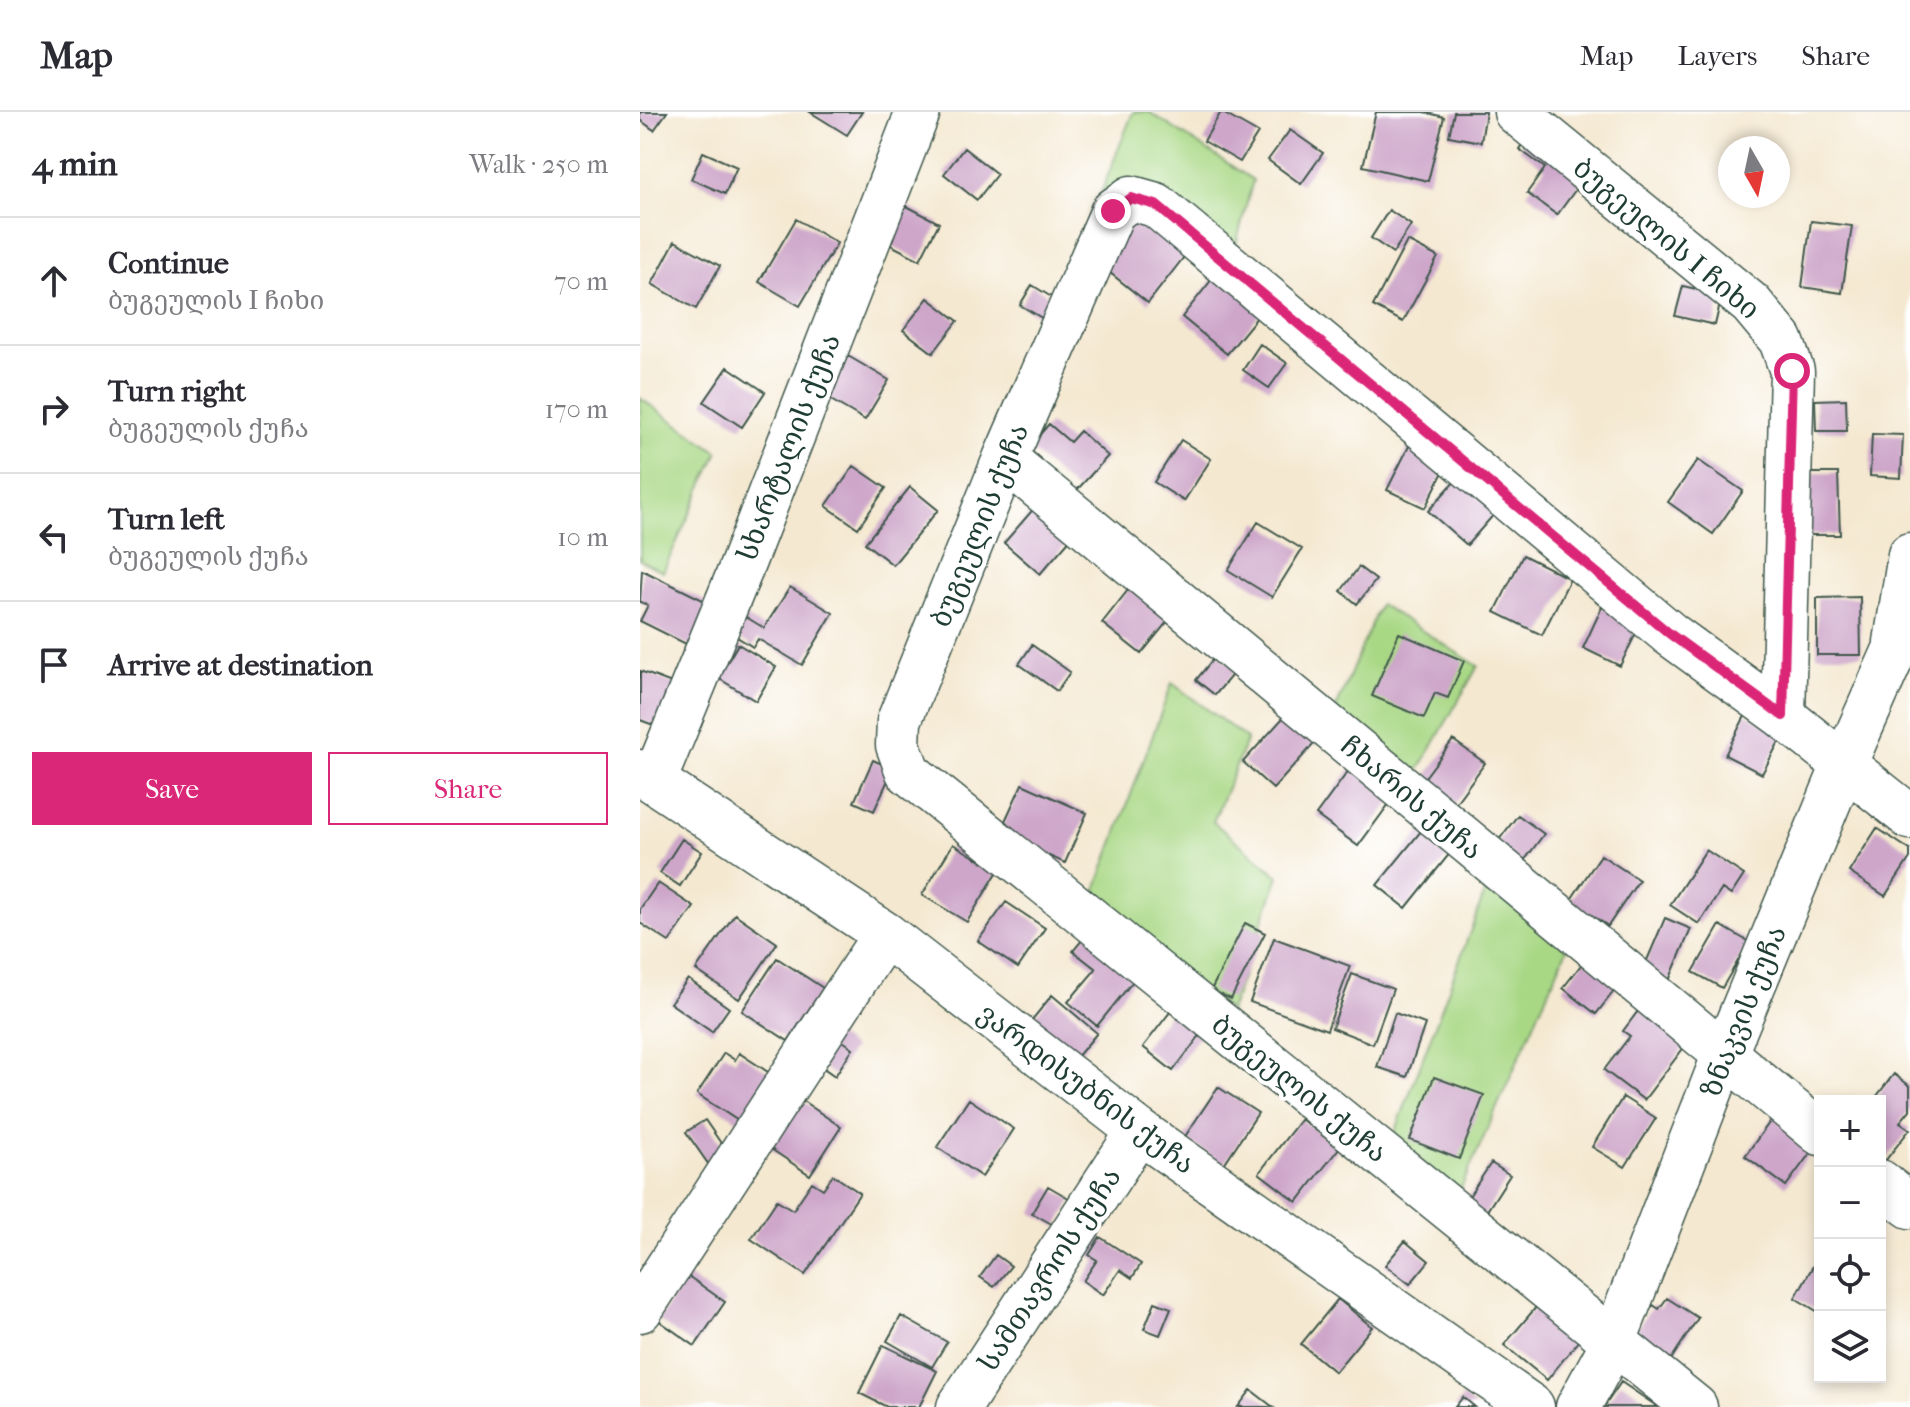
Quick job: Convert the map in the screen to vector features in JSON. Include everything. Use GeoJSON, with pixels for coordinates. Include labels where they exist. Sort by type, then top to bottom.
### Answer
{"type":"FeatureCollection","features":[{"type":"Feature","properties":{"kind":"street","name":"სხარტალის ქუჩა"},"geometry":{"type":"LineString","coordinates":[[647,776],[740,571],[918,112]]}},
{"type":"Feature","properties":{"kind":"street","name":"ბუგეულის I ჩიხი"},"geometry":{"type":"LineString","coordinates":[[1516,112],[1751,304],[1781,340],[1792,371],[1783,716]]}},
{"type":"Feature","properties":{"kind":"street","name":"ბუგეულის ქუჩა"},"geometry":{"type":"LineString","coordinates":[[1695,1407],[908,772],[898,745],[899,721],[1005,459],[1113,211],[1131,198],[1156,205],[1670,634],[1783,716],[1910,817]]}},
{"type":"Feature","properties":{"kind":"street","name":"ჩხარის ქუჩა"},"geometry":{"type":"LineString","coordinates":[[1005,459],[1814,1128]]}},
{"type":"Feature","properties":{"kind":"street","name":"ზნაკვის ქუჩა"},"geometry":{"type":"LineString","coordinates":[[1578,1407],[1614,1341],[1724,1056],[1903,629],[1910,555]]}},
{"type":"Feature","properties":{"kind":"street","name":"ვარდისუბნის ქუჩა"},"geometry":{"type":"LineString","coordinates":[[647,776],[885,934],[1139,1131],[1532,1407]]}},
{"type":"Feature","properties":{"kind":"street"},"geometry":{"type":"LineString","coordinates":[[640,1310],[885,934]]}},
{"type":"Feature","properties":{"kind":"street","name":"სამთავროს ქუჩა"},"geometry":{"type":"LineString","coordinates":[[959,1407],[1139,1131]]}},
{"type":"Feature","properties":{"kind":"street"},"geometry":{"type":"LineString","coordinates":[[1886,1187],[1910,1206]]}},
{"type":"Feature","properties":{"kind":"green space"},"geometry":{"type":"Polygon","coordinates":[[[1133,112],[1149,112],[1253,180],[1233,256],[1097,203],[1133,112]]]}},
{"type":"Feature","properties":{"kind":"green space"},"geometry":{"type":"Polygon","coordinates":[[[640,398],[718,452],[663,572],[640,560],[640,398]]]}},
{"type":"Feature","properties":{"kind":"green space"},"geometry":{"type":"Polygon","coordinates":[[[1380,604],[1478,666],[1412,782],[1334,713],[1380,604]]]}},
{"type":"Feature","properties":{"kind":"green space"},"geometry":{"type":"Polygon","coordinates":[[[1172,683],[1247,739],[1213,822],[1279,876],[1230,1011],[1091,903],[1172,683]]]}},
{"type":"Feature","properties":{"kind":"green space"},"geometry":{"type":"Polygon","coordinates":[[[1488,884],[1567,949],[1459,1193],[1393,1138],[1488,884]]]}},
{"type":"Feature","properties":{"kind":"building"},"geometry":{"type":"Polygon","coordinates":[[[640,112],[667,112],[654,130],[640,120],[640,112]]]}},
{"type":"Feature","properties":{"kind":"building"},"geometry":{"type":"Polygon","coordinates":[[[810,112],[862,112],[847,135],[810,112]]]}},
{"type":"Feature","properties":{"kind":"building"},"geometry":{"type":"Polygon","coordinates":[[[1221,112],[1258,133],[1240,162],[1204,141],[1221,112]]]}},
{"type":"Feature","properties":{"kind":"building"},"geometry":{"type":"Polygon","coordinates":[[[1376,112],[1424,112],[1444,117],[1428,181],[1363,166],[1376,112]]]}},
{"type":"Feature","properties":{"kind":"building"},"geometry":{"type":"Polygon","coordinates":[[[1454,112],[1486,112],[1481,142],[1449,136],[1454,112]]]}},
{"type":"Feature","properties":{"kind":"building"},"geometry":{"type":"Polygon","coordinates":[[[1290,130],[1323,153],[1301,184],[1268,160],[1290,130]]]}},
{"type":"Feature","properties":{"kind":"building"},"geometry":{"type":"Polygon","coordinates":[[[1528,136],[1584,178],[1557,215],[1527,193],[1545,168],[1519,149],[1528,136]]]}},
{"type":"Feature","properties":{"kind":"building"},"geometry":{"type":"Polygon","coordinates":[[[964,148],[997,174],[977,200],[944,174],[964,148]]]}},
{"type":"Feature","properties":{"kind":"building"},"geometry":{"type":"Polygon","coordinates":[[[703,152],[737,167],[725,194],[691,179],[703,152]]]}},
{"type":"Feature","properties":{"kind":"building"},"geometry":{"type":"Polygon","coordinates":[[[899,202],[939,223],[920,260],[881,240],[899,202]]]}},
{"type":"Feature","properties":{"kind":"building"},"geometry":{"type":"Polygon","coordinates":[[[1389,210],[1411,225],[1393,253],[1371,238],[1389,210]]]}},
{"type":"Feature","properties":{"kind":"building"},"geometry":{"type":"Polygon","coordinates":[[[1139,215],[1187,253],[1148,303],[1099,264],[1139,215]]]}},
{"type":"Feature","properties":{"kind":"building"},"geometry":{"type":"Polygon","coordinates":[[[796,219],[837,243],[800,306],[759,282],[796,219]]]}},
{"type":"Feature","properties":{"kind":"building"},"geometry":{"type":"Polygon","coordinates":[[[1811,221],[1852,226],[1842,293],[1802,287],[1811,221]]]}},
{"type":"Feature","properties":{"kind":"building"},"geometry":{"type":"Polygon","coordinates":[[[675,241],[720,266],[696,309],[652,284],[675,241]]]}},
{"type":"Feature","properties":{"kind":"building"},"geometry":{"type":"Polygon","coordinates":[[[1407,241],[1438,257],[1403,322],[1373,306],[1407,241]]]}},
{"type":"Feature","properties":{"kind":"building"},"geometry":{"type":"Polygon","coordinates":[[[1217,273],[1263,310],[1227,354],[1182,317],[1217,273]]]}},
{"type":"Feature","properties":{"kind":"building"},"geometry":{"type":"Polygon","coordinates":[[[1032,285],[1053,298],[1042,318],[1020,305],[1032,285]]]}},
{"type":"Feature","properties":{"kind":"building"},"geometry":{"type":"Polygon","coordinates":[[[1683,286],[1722,295],[1715,325],[1675,316],[1683,286]]]}},
{"type":"Feature","properties":{"kind":"building"},"geometry":{"type":"Polygon","coordinates":[[[928,298],[958,321],[933,353],[903,330],[928,298]]]}},
{"type":"Feature","properties":{"kind":"building"},"geometry":{"type":"Polygon","coordinates":[[[1260,344],[1287,363],[1269,388],[1243,370],[1260,344]]]}},
{"type":"Feature","properties":{"kind":"building"},"geometry":{"type":"Polygon","coordinates":[[[848,356],[889,380],[865,420],[824,396],[848,356]]]}},
{"type":"Feature","properties":{"kind":"building"},"geometry":{"type":"Polygon","coordinates":[[[728,367],[765,392],[742,427],[704,402],[728,367]]]}},
{"type":"Feature","properties":{"kind":"building"},"geometry":{"type":"Polygon","coordinates":[[[1846,399],[1847,431],[1816,431],[1815,400],[1846,399]]]}},
{"type":"Feature","properties":{"kind":"building"},"geometry":{"type":"Polygon","coordinates":[[[1049,424],[1070,442],[1080,431],[1108,456],[1076,491],[1028,448],[1049,424]]]}},
{"type":"Feature","properties":{"kind":"building"},"geometry":{"type":"Polygon","coordinates":[[[1872,434],[1903,435],[1901,478],[1870,476],[1872,434]]]}},
{"type":"Feature","properties":{"kind":"building"},"geometry":{"type":"Polygon","coordinates":[[[1413,438],[1451,456],[1425,508],[1387,490],[1413,438]]]}},
{"type":"Feature","properties":{"kind":"building"},"geometry":{"type":"Polygon","coordinates":[[[1181,440],[1211,459],[1184,501],[1154,482],[1181,440]]]}},
{"type":"Feature","properties":{"kind":"building"},"geometry":{"type":"Polygon","coordinates":[[[1698,460],[1743,491],[1713,534],[1668,502],[1698,460]]]}},
{"type":"Feature","properties":{"kind":"building"},"geometry":{"type":"Polygon","coordinates":[[[854,466],[886,488],[858,528],[826,506],[854,466]]]}},
{"type":"Feature","properties":{"kind":"building"},"geometry":{"type":"Polygon","coordinates":[[[1465,470],[1503,504],[1467,545],[1428,511],[1465,470]]]}},
{"type":"Feature","properties":{"kind":"building"},"geometry":{"type":"Polygon","coordinates":[[[1801,473],[1838,473],[1840,535],[1801,535],[1801,473]]]}},
{"type":"Feature","properties":{"kind":"building"},"geometry":{"type":"Polygon","coordinates":[[[910,487],[938,510],[893,565],[865,543],[910,487]]]}},
{"type":"Feature","properties":{"kind":"building"},"geometry":{"type":"Polygon","coordinates":[[[1037,505],[1073,536],[1040,574],[1004,543],[1037,505]]]}},
{"type":"Feature","properties":{"kind":"building"},"geometry":{"type":"Polygon","coordinates":[[[1258,522],[1302,549],[1272,597],[1228,570],[1258,522]]]}},
{"type":"Feature","properties":{"kind":"building"},"geometry":{"type":"Polygon","coordinates":[[[1523,555],[1570,579],[1542,635],[1495,612],[1523,555]]]}},
{"type":"Feature","properties":{"kind":"building"},"geometry":{"type":"Polygon","coordinates":[[[1359,567],[1376,580],[1357,604],[1341,591],[1359,567]]]}},
{"type":"Feature","properties":{"kind":"building"},"geometry":{"type":"Polygon","coordinates":[[[642,570],[711,604],[690,646],[640,621],[648,605],[640,602],[642,570]]]}},
{"type":"Feature","properties":{"kind":"building"},"geometry":{"type":"Polygon","coordinates":[[[1132,585],[1172,616],[1141,654],[1102,623],[1132,585]]]}},
{"type":"Feature","properties":{"kind":"building"},"geometry":{"type":"Polygon","coordinates":[[[790,587],[833,613],[802,665],[758,639],[753,647],[726,630],[738,612],[764,628],[790,587]]]}},
{"type":"Feature","properties":{"kind":"building"},"geometry":{"type":"Polygon","coordinates":[[[1860,597],[1861,655],[1817,655],[1817,598],[1860,597]]]}},
{"type":"Feature","properties":{"kind":"building"},"geometry":{"type":"Polygon","coordinates":[[[1602,607],[1640,625],[1620,666],[1583,648],[1602,607]]]}},
{"type":"Feature","properties":{"kind":"building"},"geometry":{"type":"Polygon","coordinates":[[[1399,633],[1464,661],[1448,698],[1435,693],[1424,718],[1372,696],[1399,633]]]}},
{"type":"Feature","properties":{"kind":"building"},"geometry":{"type":"Polygon","coordinates":[[[738,644],[776,667],[756,701],[718,678],[738,644]]]}},
{"type":"Feature","properties":{"kind":"building"},"geometry":{"type":"Polygon","coordinates":[[[1032,645],[1070,672],[1057,691],[1019,664],[1032,645]]]}},
{"type":"Feature","properties":{"kind":"building"},"geometry":{"type":"Polygon","coordinates":[[[1217,654],[1237,669],[1215,695],[1196,680],[1217,654]]]}},
{"type":"Feature","properties":{"kind":"building"},"geometry":{"type":"Polygon","coordinates":[[[640,671],[680,686],[664,729],[640,720],[640,671]]]}},
{"type":"Feature","properties":{"kind":"building"},"geometry":{"type":"Polygon","coordinates":[[[1292,708],[1322,735],[1273,789],[1243,762],[1292,708]]]}},
{"type":"Feature","properties":{"kind":"building"},"geometry":{"type":"Polygon","coordinates":[[[1746,714],[1783,734],[1762,774],[1725,755],[1746,714]]]}},
{"type":"Feature","properties":{"kind":"building"},"geometry":{"type":"Polygon","coordinates":[[[1453,740],[1485,763],[1452,808],[1420,784],[1453,740]]]}},
{"type":"Feature","properties":{"kind":"building"},"geometry":{"type":"Polygon","coordinates":[[[873,760],[893,769],[874,811],[854,802],[873,760]]]}},
{"type":"Feature","properties":{"kind":"building"},"geometry":{"type":"Polygon","coordinates":[[[1352,766],[1394,797],[1358,846],[1316,815],[1352,766]]]}},
{"type":"Feature","properties":{"kind":"building"},"geometry":{"type":"Polygon","coordinates":[[[1022,784],[1087,813],[1065,863],[999,834],[1022,784]]]}},
{"type":"Feature","properties":{"kind":"building"},"geometry":{"type":"Polygon","coordinates":[[[1518,815],[1544,834],[1521,865],[1495,845],[1518,815]]]}},
{"type":"Feature","properties":{"kind":"building"},"geometry":{"type":"Polygon","coordinates":[[[1426,825],[1455,847],[1406,908],[1377,885],[1426,825]]]}},
{"type":"Feature","properties":{"kind":"building"},"geometry":{"type":"Polygon","coordinates":[[[1877,828],[1910,850],[1910,858],[1885,896],[1849,872],[1877,828]]]}},
{"type":"Feature","properties":{"kind":"building"},"geometry":{"type":"Polygon","coordinates":[[[682,839],[702,852],[680,886],[660,873],[682,839]]]}},
{"type":"Feature","properties":{"kind":"building"},"geometry":{"type":"Polygon","coordinates":[[[953,844],[998,871],[967,922],[922,895],[953,844]]]}},
{"type":"Feature","properties":{"kind":"building"},"geometry":{"type":"Polygon","coordinates":[[[1706,850],[1744,875],[1731,895],[1722,889],[1699,924],[1670,905],[1706,850]]]}},
{"type":"Feature","properties":{"kind":"building"},"geometry":{"type":"Polygon","coordinates":[[[1601,855],[1639,880],[1608,926],[1570,901],[1601,855]]]}},
{"type":"Feature","properties":{"kind":"building"},"geometry":{"type":"Polygon","coordinates":[[[658,883],[694,907],[669,942],[640,923],[640,909],[658,883]]]}},
{"type":"Feature","properties":{"kind":"building"},"geometry":{"type":"Polygon","coordinates":[[[1006,902],[1045,928],[1018,968],[978,941],[1006,902]]]}},
{"type":"Feature","properties":{"kind":"building"},"geometry":{"type":"Polygon","coordinates":[[[735,914],[777,943],[739,999],[696,970],[735,914]]]}},
{"type":"Feature","properties":{"kind":"building"},"geometry":{"type":"Polygon","coordinates":[[[1665,918],[1691,929],[1668,983],[1642,972],[1665,918]]]}},
{"type":"Feature","properties":{"kind":"building"},"geometry":{"type":"Polygon","coordinates":[[[1245,923],[1265,933],[1231,999],[1211,990],[1245,923]]]}},
{"type":"Feature","properties":{"kind":"building"},"geometry":{"type":"Polygon","coordinates":[[[1720,925],[1749,942],[1722,988],[1693,972],[1720,925]]]}},
{"type":"Feature","properties":{"kind":"building"},"geometry":{"type":"Polygon","coordinates":[[[1092,928],[1142,970],[1097,1026],[1068,1002],[1096,969],[1073,951],[1092,928]]]}},
{"type":"Feature","properties":{"kind":"building"},"geometry":{"type":"Polygon","coordinates":[[[1274,938],[1350,966],[1327,1030],[1250,1002],[1274,938]]]}},
{"type":"Feature","properties":{"kind":"building"},"geometry":{"type":"Polygon","coordinates":[[[777,958],[823,988],[788,1041],[742,1011],[777,958]]]}},
{"type":"Feature","properties":{"kind":"building"},"geometry":{"type":"Polygon","coordinates":[[[1585,960],[1618,986],[1596,1014],[1563,988],[1585,960]]]}},
{"type":"Feature","properties":{"kind":"building"},"geometry":{"type":"Polygon","coordinates":[[[1352,974],[1393,989],[1373,1044],[1332,1028],[1352,974]]]}},
{"type":"Feature","properties":{"kind":"building"},"geometry":{"type":"Polygon","coordinates":[[[688,979],[729,1008],[712,1032],[670,1003],[688,979]]]}},
{"type":"Feature","properties":{"kind":"building"},"geometry":{"type":"Polygon","coordinates":[[[1052,995],[1097,1033],[1072,1063],[1027,1026],[1052,995]]]}},
{"type":"Feature","properties":{"kind":"building"},"geometry":{"type":"Polygon","coordinates":[[[1174,1007],[1204,1030],[1173,1071],[1143,1047],[1174,1007]]]}},
{"type":"Feature","properties":{"kind":"building"},"geometry":{"type":"Polygon","coordinates":[[[1641,1007],[1688,1042],[1644,1100],[1604,1070],[1630,1036],[1623,1031],[1641,1007]]]}},
{"type":"Feature","properties":{"kind":"building"},"geometry":{"type":"Polygon","coordinates":[[[1395,1013],[1425,1024],[1407,1077],[1377,1067],[1395,1013]]]}},
{"type":"Feature","properties":{"kind":"building"},"geometry":{"type":"Polygon","coordinates":[[[831,1033],[853,1048],[835,1076],[812,1060],[831,1033]]]}},
{"type":"Feature","properties":{"kind":"building"},"geometry":{"type":"Polygon","coordinates":[[[724,1053],[735,1060],[739,1053],[771,1074],[740,1122],[697,1094],[724,1053]]]}},
{"type":"Feature","properties":{"kind":"building"},"geometry":{"type":"Polygon","coordinates":[[[1894,1074],[1910,1086],[1910,1110],[1900,1122],[1910,1129],[1886,1160],[1886,1095],[1878,1095],[1894,1074]]]}},
{"type":"Feature","properties":{"kind":"building"},"geometry":{"type":"Polygon","coordinates":[[[1434,1077],[1484,1095],[1459,1159],[1410,1140],[1434,1077]]]}},
{"type":"Feature","properties":{"kind":"building"},"geometry":{"type":"Polygon","coordinates":[[[1218,1087],[1258,1113],[1224,1164],[1184,1138],[1218,1087]]]}},
{"type":"Feature","properties":{"kind":"building"},"geometry":{"type":"Polygon","coordinates":[[[797,1097],[841,1127],[810,1175],[765,1145],[797,1097]]]}},
{"type":"Feature","properties":{"kind":"building"},"geometry":{"type":"Polygon","coordinates":[[[1623,1097],[1656,1118],[1625,1167],[1592,1147],[1623,1097]]]}},
{"type":"Feature","properties":{"kind":"building"},"geometry":{"type":"Polygon","coordinates":[[[969,1099],[1014,1129],[982,1177],[937,1147],[969,1099]]]}},
{"type":"Feature","properties":{"kind":"building"},"geometry":{"type":"Polygon","coordinates":[[[1777,1112],[1814,1138],[1814,1148],[1786,1186],[1745,1156],[1777,1112]]]}},
{"type":"Feature","properties":{"kind":"building"},"geometry":{"type":"Polygon","coordinates":[[[1301,1119],[1339,1148],[1297,1202],[1259,1173],[1301,1119]]]}},
{"type":"Feature","properties":{"kind":"building"},"geometry":{"type":"Polygon","coordinates":[[[705,1120],[727,1152],[709,1165],[686,1132],[705,1120]]]}},
{"type":"Feature","properties":{"kind":"building"},"geometry":{"type":"Polygon","coordinates":[[[1491,1163],[1510,1175],[1483,1217],[1464,1204],[1491,1163]]]}},
{"type":"Feature","properties":{"kind":"building"},"geometry":{"type":"Polygon","coordinates":[[[833,1175],[860,1193],[805,1275],[751,1239],[777,1200],[793,1210],[812,1182],[823,1189],[833,1175]]]}},
{"type":"Feature","properties":{"kind":"building"},"geometry":{"type":"Polygon","coordinates":[[[1048,1186],[1072,1200],[1057,1227],[1032,1213],[1048,1186]]]}},
{"type":"Feature","properties":{"kind":"building"},"geometry":{"type":"Polygon","coordinates":[[[1100,1237],[1141,1264],[1132,1278],[1120,1270],[1103,1295],[1083,1281],[1097,1260],[1089,1255],[1100,1237]]]}},
{"type":"Feature","properties":{"kind":"building"},"geometry":{"type":"Polygon","coordinates":[[[1405,1241],[1429,1261],[1410,1284],[1385,1265],[1405,1241]]]}},
{"type":"Feature","properties":{"kind":"building"},"geometry":{"type":"Polygon","coordinates":[[[996,1255],[1011,1266],[994,1287],[980,1277],[996,1255]]]}},
{"type":"Feature","properties":{"kind":"building"},"geometry":{"type":"Polygon","coordinates":[[[1813,1266],[1814,1266],[1814,1309],[1795,1298],[1813,1266]]]}},
{"type":"Feature","properties":{"kind":"building"},"geometry":{"type":"Polygon","coordinates":[[[688,1276],[725,1302],[695,1346],[658,1320],[688,1276]]]}},
{"type":"Feature","properties":{"kind":"building"},"geometry":{"type":"Polygon","coordinates":[[[1667,1298],[1698,1318],[1668,1364],[1630,1339],[1653,1305],[1659,1309],[1667,1298]]]}},
{"type":"Feature","properties":{"kind":"building"},"geometry":{"type":"Polygon","coordinates":[[[1338,1299],[1372,1327],[1335,1372],[1301,1344],[1338,1299]]]}},
{"type":"Feature","properties":{"kind":"building"},"geometry":{"type":"Polygon","coordinates":[[[1155,1302],[1171,1308],[1160,1335],[1144,1329],[1155,1302]]]}},
{"type":"Feature","properties":{"kind":"building"},"geometry":{"type":"Polygon","coordinates":[[[1537,1306],[1579,1340],[1547,1380],[1504,1345],[1537,1306]]]}},
{"type":"Feature","properties":{"kind":"building"},"geometry":{"type":"Polygon","coordinates":[[[901,1316],[947,1342],[932,1367],[887,1341],[901,1316]]]}},
{"type":"Feature","properties":{"kind":"building"},"geometry":{"type":"Polygon","coordinates":[[[883,1345],[937,1371],[919,1407],[887,1407],[859,1393],[883,1345]]]}},
{"type":"Feature","properties":{"kind":"building"},"geometry":{"type":"Polygon","coordinates":[[[1621,1382],[1658,1407],[1604,1407],[1621,1382]]]}},
{"type":"Feature","properties":{"kind":"building"},"geometry":{"type":"Polygon","coordinates":[[[1251,1390],[1273,1407],[1238,1407],[1251,1390]]]}},
{"type":"Feature","properties":{"kind":"building"},"geometry":{"type":"Polygon","coordinates":[[[1463,1397],[1475,1407],[1455,1407],[1463,1397]]]}},
{"type":"Feature","properties":{"kind":"route"},"geometry":{"type":"LineString","coordinates":[[1113,211],[1131,198],[1156,205],[1670,634],[1783,716],[1792,371]]}}]}
